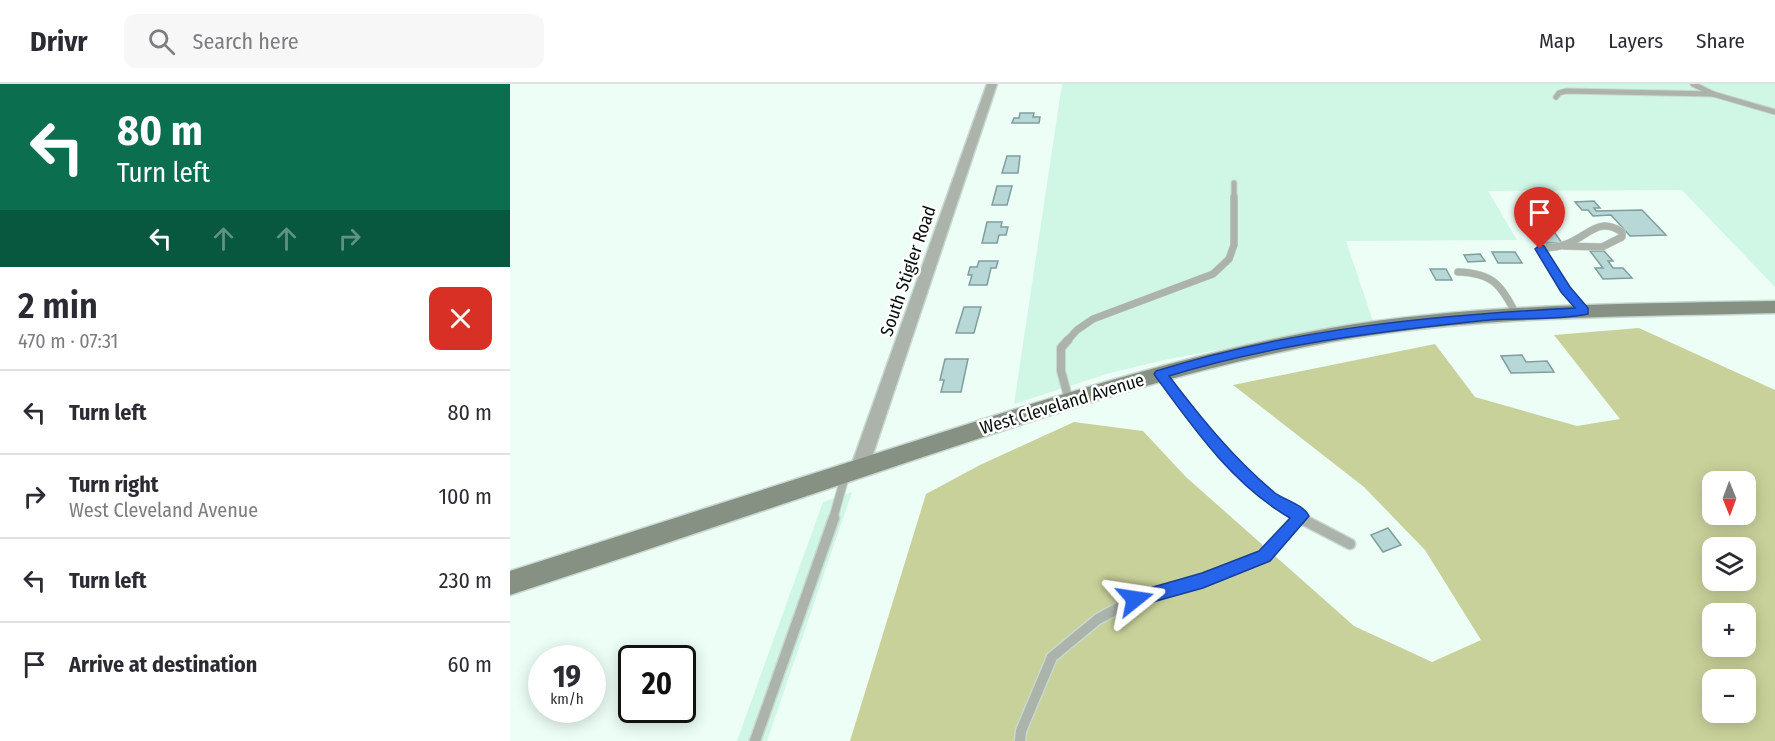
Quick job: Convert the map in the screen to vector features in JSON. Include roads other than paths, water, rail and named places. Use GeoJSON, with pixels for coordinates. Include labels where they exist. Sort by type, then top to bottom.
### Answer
{"type":"FeatureCollection","features":[{"type":"Feature","properties":{"kind":"main road","name":"West Cleveland Avenue"},"geometry":{"type":"LineString","coordinates":[[510,583],[1069,400],[1197,363],[1313,338],[1438,321],[1584,311],[1775,307]]}},
{"type":"Feature","properties":{"kind":"street","name":"South Stigler Road"},"geometry":{"type":"LineString","coordinates":[[853,471],[992,84]]}},
{"type":"Feature","properties":{"kind":"lane"},"geometry":{"type":"LineString","coordinates":[[1693,84],[1713,94],[1775,112]]}},
{"type":"Feature","properties":{"kind":"lane"},"geometry":{"type":"LineString","coordinates":[[1556,98],[1559,93],[1566,91],[1713,94]]}},
{"type":"Feature","properties":{"kind":"lane"},"geometry":{"type":"LineString","coordinates":[[1069,400],[1061,371],[1061,348],[1077,330],[1093,319],[1213,274],[1229,259],[1234,245],[1234,183]]}},
{"type":"Feature","properties":{"kind":"lane"},"geometry":{"type":"LineString","coordinates":[[1564,246],[1597,226],[1611,226],[1622,232],[1622,237],[1610,246],[1593,249],[1564,246],[1540,249],[1565,290],[1584,311]]}},
{"type":"Feature","properties":{"kind":"lane"},"geometry":{"type":"LineString","coordinates":[[1458,272],[1478,272],[1490,277],[1503,290],[1516,314]]}},
{"type":"Feature","properties":{"kind":"lane"},"geometry":{"type":"LineString","coordinates":[[1160,374],[1198,424],[1242,474],[1276,502],[1350,544]]}},
{"type":"Feature","properties":{"kind":"lane"},"geometry":{"type":"LineString","coordinates":[[755,741],[853,471]]}},
{"type":"Feature","properties":{"kind":"lane"},"geometry":{"type":"LineString","coordinates":[[1020,741],[1021,731],[1052,657],[1098,619],[1135,599],[1203,580],[1264,556],[1301,516]]}}]}
